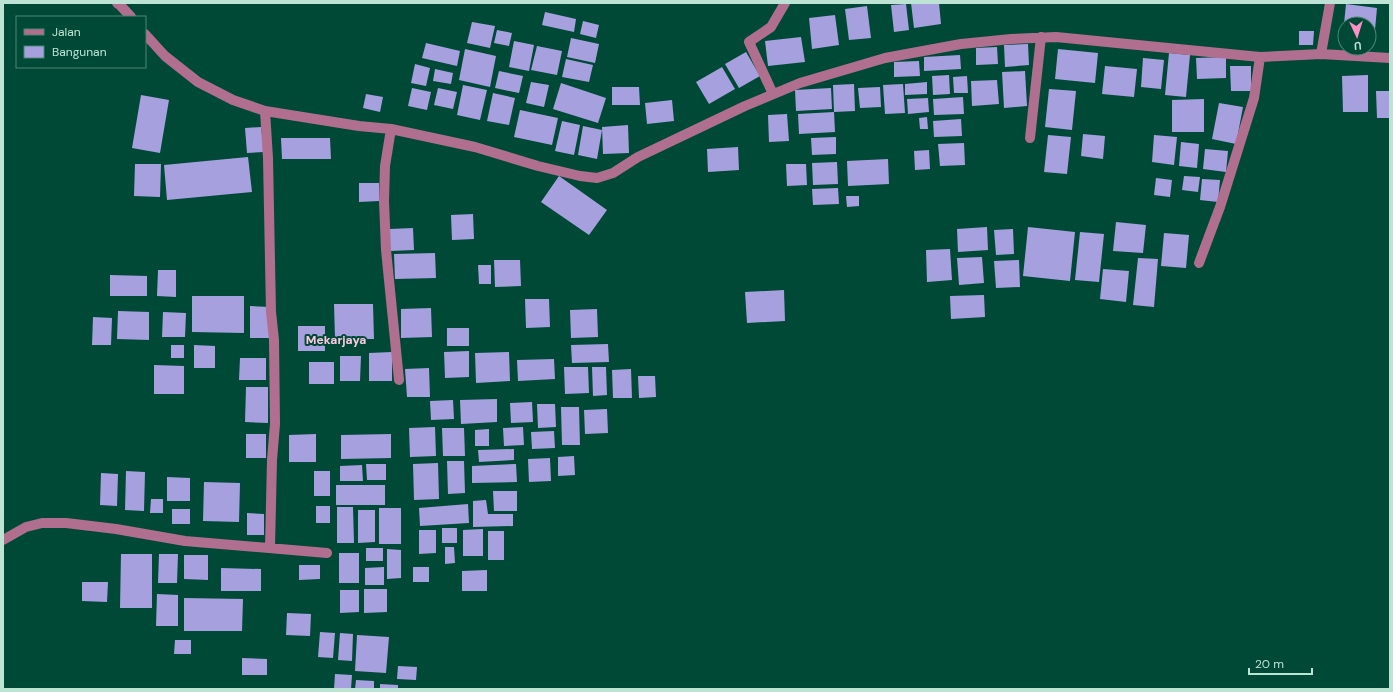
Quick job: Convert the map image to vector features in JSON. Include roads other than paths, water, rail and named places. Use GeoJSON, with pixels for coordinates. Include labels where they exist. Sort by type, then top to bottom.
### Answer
{"type":"FeatureCollection","features":[{"type":"Feature","properties":{"kind":"street"},"geometry":{"type":"LineString","coordinates":[[117,3],[130,16]]}},
{"type":"Feature","properties":{"kind":"street"},"geometry":{"type":"LineString","coordinates":[[774,94],[749,42],[771,27],[785,3]]}},
{"type":"Feature","properties":{"kind":"street"},"geometry":{"type":"LineString","coordinates":[[1322,54],[1330,3]]}},
{"type":"Feature","properties":{"kind":"street"},"geometry":{"type":"LineString","coordinates":[[146,35],[165,56],[198,82],[233,100],[265,111],[359,126],[391,129],[475,147],[538,166],[580,176],[597,178],[613,173],[638,157],[745,106],[800,83],[885,58],[961,44],[1056,37],[1260,57],[1322,54],[1390,58]]}},
{"type":"Feature","properties":{"kind":"street"},"geometry":{"type":"LineString","coordinates":[[1030,138],[1041,37]]}},
{"type":"Feature","properties":{"kind":"street"},"geometry":{"type":"LineString","coordinates":[[1199,263],[1222,200],[1254,98],[1260,57]]}},
{"type":"Feature","properties":{"kind":"street"},"geometry":{"type":"LineString","coordinates":[[265,111],[268,158],[271,312],[274,340],[275,424],[272,460],[270,547]]}},
{"type":"Feature","properties":{"kind":"street"},"geometry":{"type":"LineString","coordinates":[[391,129],[385,166],[384,200],[386,250],[399,380]]}},
{"type":"Feature","properties":{"kind":"street"},"geometry":{"type":"LineString","coordinates":[[3,540],[26,527],[42,522],[66,523],[116,529],[185,541],[327,553]]}},
{"type":"Feature","properties":{"kind":"district","name":"Mekarjaya"},"geometry":{"type":"Point","coordinates":[336,340]}}]}
